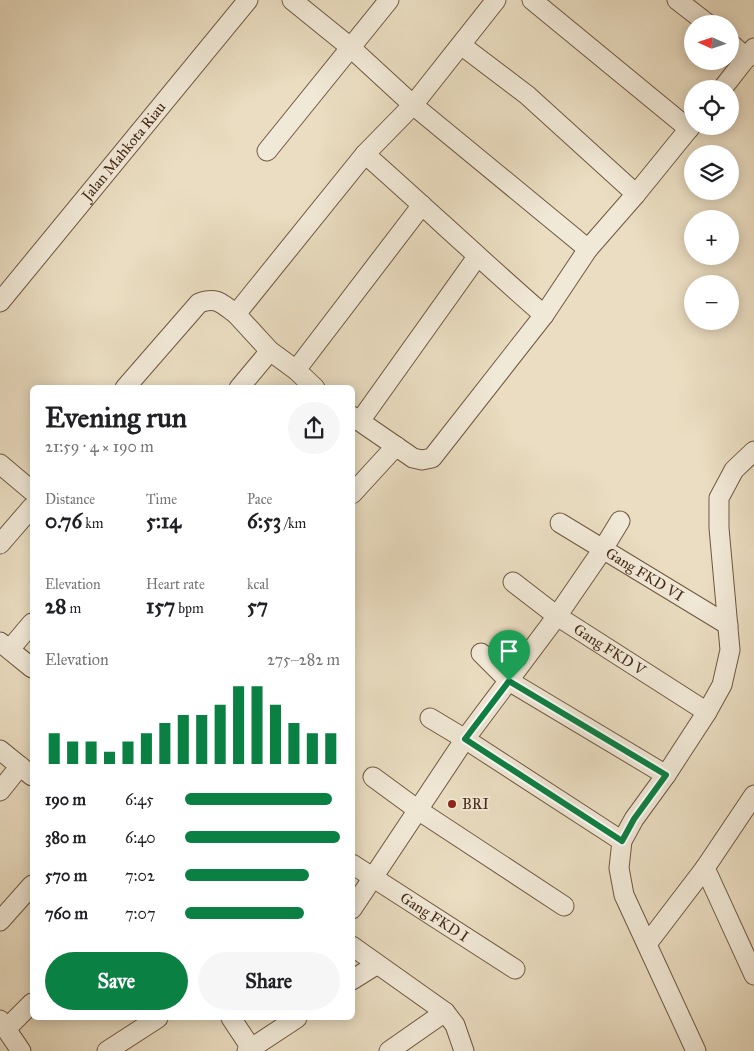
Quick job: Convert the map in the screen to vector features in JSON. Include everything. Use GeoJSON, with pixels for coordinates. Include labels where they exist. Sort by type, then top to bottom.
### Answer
{"type":"FeatureCollection","features":[{"type":"Feature","properties":{"kind":"street","name":"Jalan Mahkota Riau"},"geometry":{"type":"LineString","coordinates":[[0,302],[248,0]]}},
{"type":"Feature","properties":{"kind":"street"},"geometry":{"type":"LineString","coordinates":[[292,0],[350,47],[413,105],[588,249]]}},
{"type":"Feature","properties":{"kind":"street"},"geometry":{"type":"LineString","coordinates":[[266,151],[389,0]]}},
{"type":"Feature","properties":{"kind":"street"},"geometry":{"type":"LineString","coordinates":[[236,314],[364,154],[413,105],[496,0]]}},
{"type":"Feature","properties":{"kind":"street"},"geometry":{"type":"LineString","coordinates":[[532,0],[684,121]]}},
{"type":"Feature","properties":{"kind":"street"},"geometry":{"type":"LineString","coordinates":[[677,0],[696,15]]}},
{"type":"Feature","properties":{"kind":"street"},"geometry":{"type":"LineString","coordinates":[[461,45],[527,95],[636,194]]}},
{"type":"Feature","properties":{"kind":"street"},"geometry":{"type":"LineString","coordinates":[[729,80],[751,53],[739,47]]}},
{"type":"Feature","properties":{"kind":"street"},"geometry":{"type":"LineString","coordinates":[[477,257],[356,419],[413,458],[422,460],[432,458],[544,315],[588,249],[684,135]]}},
{"type":"Feature","properties":{"kind":"street"},"geometry":{"type":"LineString","coordinates":[[364,154],[544,315]]}},
{"type":"Feature","properties":{"kind":"street"},"geometry":{"type":"LineString","coordinates":[[296,370],[422,205]]}},
{"type":"Feature","properties":{"kind":"street"},"geometry":{"type":"LineString","coordinates":[[128,385],[199,303],[209,299],[219,301],[236,314],[270,351],[313,385]]}},
{"type":"Feature","properties":{"kind":"street"},"geometry":{"type":"LineString","coordinates":[[242,385],[270,351]]}},
{"type":"Feature","properties":{"kind":"street"},"geometry":{"type":"LineString","coordinates":[[355,491],[396,446]]}},
{"type":"Feature","properties":{"kind":"street"},"geometry":{"type":"LineString","coordinates":[[696,1051],[624,895],[619,868],[622,841],[634,819],[666,775],[707,712],[722,685],[730,650],[719,528],[719,498],[734,470],[754,451]]}},
{"type":"Feature","properties":{"kind":"street"},"geometry":{"type":"LineString","coordinates":[[0,464],[30,489]]}},
{"type":"Feature","properties":{"kind":"street"},"geometry":{"type":"LineString","coordinates":[[0,544],[30,509]]}},
{"type":"Feature","properties":{"kind":"street"},"geometry":{"type":"LineString","coordinates":[[355,905],[465,739],[557,616],[620,521]]}},
{"type":"Feature","properties":{"kind":"street","name":"Gang FKD VI"},"geometry":{"type":"LineString","coordinates":[[560,523],[728,625]]}},
{"type":"Feature","properties":{"kind":"street","name":"Gang FKD V"},"geometry":{"type":"LineString","coordinates":[[513,582],[557,616],[707,712]]}},
{"type":"Feature","properties":{"kind":"street"},"geometry":{"type":"LineString","coordinates":[[30,625],[5,645],[30,666]]}},
{"type":"Feature","properties":{"kind":"street"},"geometry":{"type":"LineString","coordinates":[[481,653],[509,681],[666,775]]}},
{"type":"Feature","properties":{"kind":"street"},"geometry":{"type":"LineString","coordinates":[[430,718],[622,841]]}},
{"type":"Feature","properties":{"kind":"street"},"geometry":{"type":"LineString","coordinates":[[0,750],[26,771],[0,791]]}},
{"type":"Feature","properties":{"kind":"street"},"geometry":{"type":"LineString","coordinates":[[373,777],[418,810],[564,906]]}},
{"type":"Feature","properties":{"kind":"street"},"geometry":{"type":"LineString","coordinates":[[647,944],[705,868],[754,795]]}},
{"type":"Feature","properties":{"kind":"street","name":"Gang FKD I"},"geometry":{"type":"LineString","coordinates":[[355,866],[515,969]]}},
{"type":"Feature","properties":{"kind":"street"},"geometry":{"type":"LineString","coordinates":[[705,868],[754,975]]}},
{"type":"Feature","properties":{"kind":"street"},"geometry":{"type":"LineString","coordinates":[[0,921],[30,887]]}},
{"type":"Feature","properties":{"kind":"street"},"geometry":{"type":"LineString","coordinates":[[355,948],[446,1012],[455,1025],[464,1051]]}},
{"type":"Feature","properties":{"kind":"street"},"geometry":{"type":"LineString","coordinates":[[355,978],[376,964]]}},
{"type":"Feature","properties":{"kind":"street"},"geometry":{"type":"LineString","coordinates":[[21,1051],[3,1024],[30,1004]]}},
{"type":"Feature","properties":{"kind":"street"},"geometry":{"type":"LineString","coordinates":[[389,1051],[446,1012]]}},
{"type":"Feature","properties":{"kind":"street"},"geometry":{"type":"LineString","coordinates":[[106,1051],[155,1020]]}},
{"type":"Feature","properties":{"kind":"street"},"geometry":{"type":"LineString","coordinates":[[232,1020],[250,1050],[294,1020]]}},
{"type":"Feature","properties":{"kind":"place","name":"BRI"},"geometry":{"type":"Point","coordinates":[452,804]}},
{"type":"Feature","properties":{"kind":"route"},"geometry":{"type":"LineString","coordinates":[[509,681],[666,775],[634,819],[622,841],[465,739],[509,681]]}}]}
